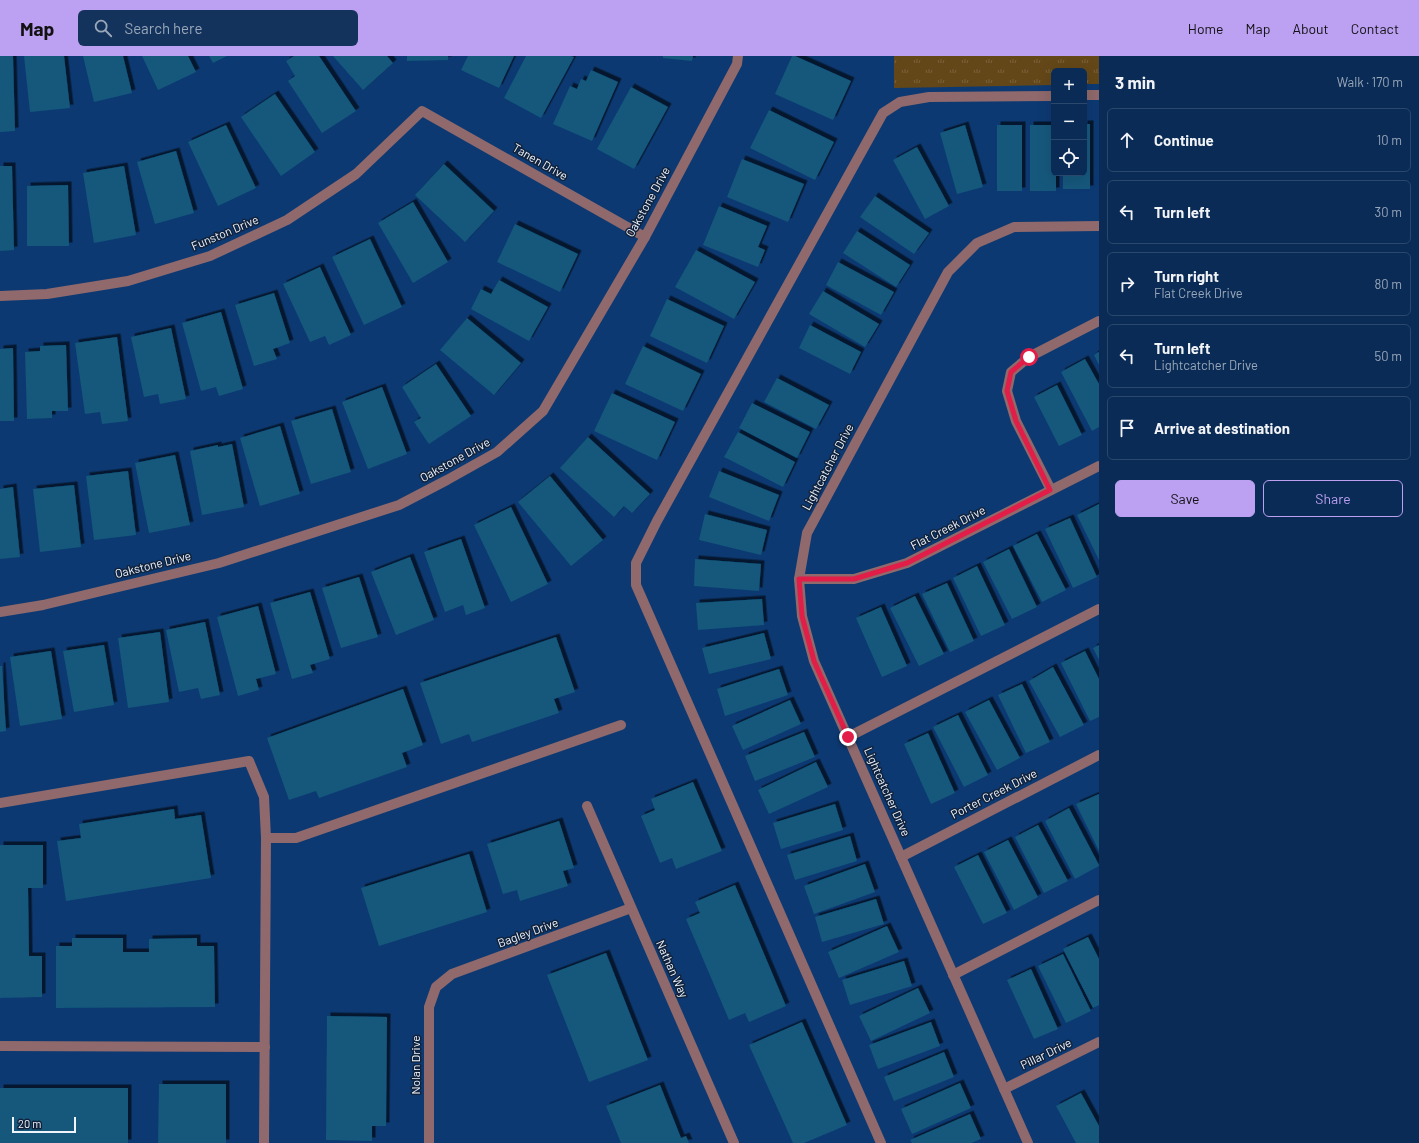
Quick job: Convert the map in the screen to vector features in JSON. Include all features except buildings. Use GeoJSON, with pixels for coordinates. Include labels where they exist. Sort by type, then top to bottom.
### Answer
{"type":"FeatureCollection","features":[{"type":"Feature","properties":{"kind":"street","name":"Oakstone Drive"},"geometry":{"type":"LineString","coordinates":[[0,612],[43,605],[219,563],[398,505],[497,452],[543,411],[645,236],[737,64],[738,56]]}},
{"type":"Feature","properties":{"kind":"street"},"geometry":{"type":"LineString","coordinates":[[1087,96],[1099,95]]}},
{"type":"Feature","properties":{"kind":"street"},"geometry":{"type":"LineString","coordinates":[[881,1143],[636,585],[636,563],[661,514],[883,113],[900,102],[929,97],[1051,96]]}},
{"type":"Feature","properties":{"kind":"street","name":"Tanen Drive"},"geometry":{"type":"LineString","coordinates":[[422,111],[645,236]]}},
{"type":"Feature","properties":{"kind":"street","name":"Funston Drive"},"geometry":{"type":"LineString","coordinates":[[0,296],[47,294],[128,281],[210,256],[287,220],[356,174],[422,111]]}},
{"type":"Feature","properties":{"kind":"street","name":"Lightcatcher Drive"},"geometry":{"type":"LineString","coordinates":[[1028,1143],[814,661],[802,616],[799,579],[807,532],[948,272],[977,243],[1014,227],[1099,226]]}},
{"type":"Feature","properties":{"kind":"street"},"geometry":{"type":"LineString","coordinates":[[1050,490],[1016,421],[1007,391],[1011,372],[1029,357],[1099,321]]}},
{"type":"Feature","properties":{"kind":"street","name":"Flat Creek Drive"},"geometry":{"type":"LineString","coordinates":[[799,579],[854,579],[907,563],[1099,466]]}},
{"type":"Feature","properties":{"kind":"street"},"geometry":{"type":"LineString","coordinates":[[848,737],[1099,609]]}},
{"type":"Feature","properties":{"kind":"street"},"geometry":{"type":"LineString","coordinates":[[266,838],[296,838],[621,725]]}},
{"type":"Feature","properties":{"kind":"street","name":"Porter Creek Drive"},"geometry":{"type":"LineString","coordinates":[[901,857],[1099,755]]}},
{"type":"Feature","properties":{"kind":"street"},"geometry":{"type":"LineString","coordinates":[[0,803],[250,761],[264,797],[266,838],[264,1143]]}},
{"type":"Feature","properties":{"kind":"street","name":"Nathan Way"},"geometry":{"type":"LineString","coordinates":[[587,806],[734,1143]]}},
{"type":"Feature","properties":{"kind":"street"},"geometry":{"type":"LineString","coordinates":[[954,975],[1099,900]]}},
{"type":"Feature","properties":{"kind":"street","name":"Bagley Drive"},"geometry":{"type":"LineString","coordinates":[[436,988],[452,974],[632,908]]}},
{"type":"Feature","properties":{"kind":"street","name":"Nolan Drive"},"geometry":{"type":"LineString","coordinates":[[429,1143],[429,1007],[436,988]]}},
{"type":"Feature","properties":{"kind":"street","name":"Pillar Drive"},"geometry":{"type":"LineString","coordinates":[[1004,1089],[1099,1042]]}},
{"type":"Feature","properties":{"kind":"street"},"geometry":{"type":"LineString","coordinates":[[0,1046],[265,1047]]}},
{"type":"Feature","properties":{"kind":"green space"},"geometry":{"type":"Polygon","coordinates":[[[894,56],[1099,56],[1099,84],[1087,84],[1087,68],[1051,68],[1051,85],[894,88],[894,56]]]}},
{"type":"Feature","properties":{"kind":"route"},"geometry":{"type":"LineString","coordinates":[[848,737],[814,661],[802,616],[799,579],[854,579],[907,563],[1050,490],[1016,421],[1007,391],[1011,372],[1029,357]]}}]}
